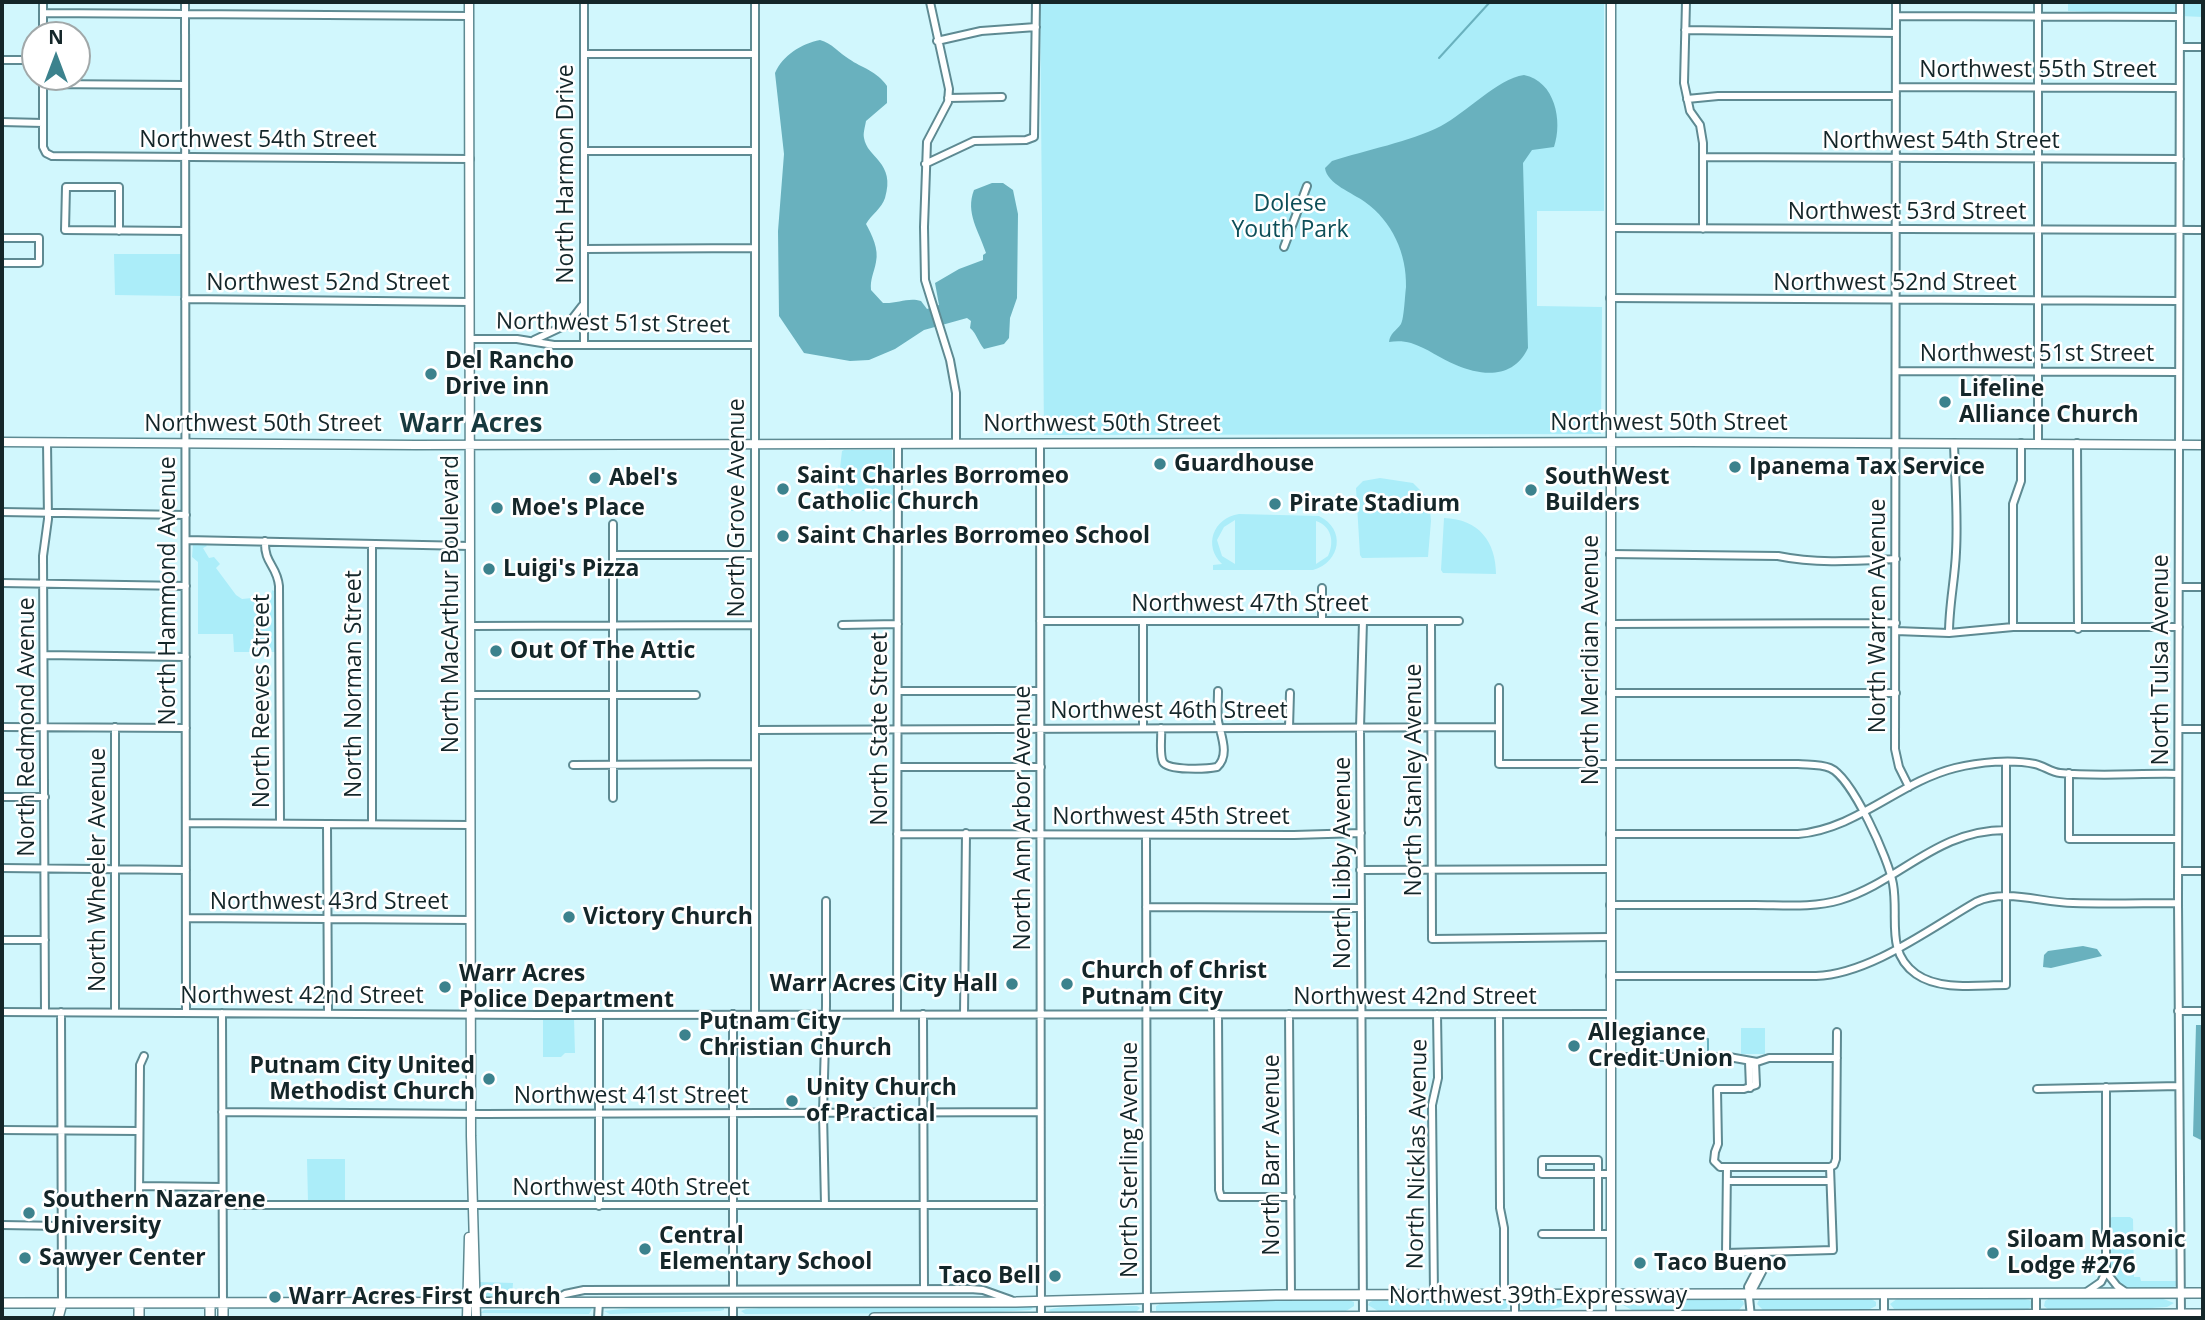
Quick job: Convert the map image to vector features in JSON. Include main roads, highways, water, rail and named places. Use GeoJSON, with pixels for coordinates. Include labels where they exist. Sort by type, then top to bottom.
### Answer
{"type":"FeatureCollection","features":[{"type":"Feature","properties":{"kind":"highway","name":"Northwest 39th Expressway"},"geometry":{"type":"LineString","coordinates":[[2,1303],[1041,1302],[1290,1295],[2203,1293]]}},
{"type":"Feature","properties":{"kind":"highway"},"geometry":{"type":"LineString","coordinates":[[58,1318],[62,1303]]}},
{"type":"Feature","properties":{"kind":"highway"},"geometry":{"type":"LineString","coordinates":[[139,1303],[139,1318]]}},
{"type":"Feature","properties":{"kind":"highway"},"geometry":{"type":"LineString","coordinates":[[210,1303],[210,1318]]}},
{"type":"Feature","properties":{"kind":"highway"},"geometry":{"type":"LineString","coordinates":[[223,1303],[223,1318]]}},
{"type":"Feature","properties":{"kind":"highway","name":"Northwest 39th Expressway"},"geometry":{"type":"LineString","coordinates":[[874,1318],[2203,1314]]}},
{"type":"Feature","properties":{"kind":"main road","name":"North MacArthur Boulevard"},"geometry":{"type":"LineString","coordinates":[[467,1318],[471,1303],[472,1206],[469,2]]}},
{"type":"Feature","properties":{"kind":"main road","name":"North Meridian Avenue"},"geometry":{"type":"LineString","coordinates":[[1611,2],[1611,1316]]}},
{"type":"Feature","properties":{"kind":"main road","name":"Northwest 50th Street"},"geometry":{"type":"LineString","coordinates":[[2,442],[470,445],[1610,442],[2203,445]]}},
{"type":"Feature","properties":{"kind":"main road","name":"North MacArthur Boulevard"},"geometry":{"type":"LineString","coordinates":[[471,1303],[476,1318]]}},
{"type":"Feature","properties":{"kind":"waterway"},"geometry":{"type":"LineString","coordinates":[[1439,58],[1490,2]]}},
{"type":"Feature","properties":{"kind":"waterway"},"geometry":{"type":"LineString","coordinates":[[1698,1038],[1708,1039],[1708,1056]]}},
{"type":"Feature","properties":{"kind":"place","name":"Del Rancho Drive inn"},"geometry":{"type":"Point","coordinates":[431,374]}},
{"type":"Feature","properties":{"kind":"place","name":"Lifeline Alliance Church"},"geometry":{"type":"Point","coordinates":[1945,402]}},
{"type":"Feature","properties":{"kind":"place","name":"Guardhouse"},"geometry":{"type":"Point","coordinates":[1160,464]}},
{"type":"Feature","properties":{"kind":"place","name":"Ipanema Tax Service"},"geometry":{"type":"Point","coordinates":[1735,467]}},
{"type":"Feature","properties":{"kind":"place","name":"Abel's"},"geometry":{"type":"Point","coordinates":[595,478]}},
{"type":"Feature","properties":{"kind":"place","name":"Saint Charles Borromeo Catholic Church"},"geometry":{"type":"Point","coordinates":[783,489]}},
{"type":"Feature","properties":{"kind":"place","name":"SouthWest Builders"},"geometry":{"type":"Point","coordinates":[1531,490]}},
{"type":"Feature","properties":{"kind":"place","name":"Pirate Stadium"},"geometry":{"type":"Point","coordinates":[1275,504]}},
{"type":"Feature","properties":{"kind":"place","name":"Moe's Place"},"geometry":{"type":"Point","coordinates":[497,508]}},
{"type":"Feature","properties":{"kind":"place","name":"Saint Charles Borromeo School"},"geometry":{"type":"Point","coordinates":[783,536]}},
{"type":"Feature","properties":{"kind":"place","name":"Luigi's Pizza"},"geometry":{"type":"Point","coordinates":[489,569]}},
{"type":"Feature","properties":{"kind":"place","name":"Out Of The Attic"},"geometry":{"type":"Point","coordinates":[496,651]}},
{"type":"Feature","properties":{"kind":"place","name":"Victory Church"},"geometry":{"type":"Point","coordinates":[569,917]}},
{"type":"Feature","properties":{"kind":"place","name":"Warr Acres City Hall"},"geometry":{"type":"Point","coordinates":[1012,984]}},
{"type":"Feature","properties":{"kind":"place","name":"Church of Christ Putnam City"},"geometry":{"type":"Point","coordinates":[1067,984]}},
{"type":"Feature","properties":{"kind":"place","name":"Warr Acres Police Department"},"geometry":{"type":"Point","coordinates":[445,987]}},
{"type":"Feature","properties":{"kind":"place","name":"Putnam City Christian Church"},"geometry":{"type":"Point","coordinates":[685,1035]}},
{"type":"Feature","properties":{"kind":"place","name":"Allegiance Credit Union"},"geometry":{"type":"Point","coordinates":[1574,1046]}},
{"type":"Feature","properties":{"kind":"place","name":"Putnam City United Methodist Church"},"geometry":{"type":"Point","coordinates":[489,1079]}},
{"type":"Feature","properties":{"kind":"place","name":"Unity Church of Practical"},"geometry":{"type":"Point","coordinates":[792,1101]}},
{"type":"Feature","properties":{"kind":"place","name":"Southern Nazarene University"},"geometry":{"type":"Point","coordinates":[29,1213]}},
{"type":"Feature","properties":{"kind":"place","name":"Central Elementary School"},"geometry":{"type":"Point","coordinates":[645,1249]}},
{"type":"Feature","properties":{"kind":"place","name":"Siloam Masonic Lodge #276"},"geometry":{"type":"Point","coordinates":[1993,1253]}},
{"type":"Feature","properties":{"kind":"place","name":"Sawyer Center"},"geometry":{"type":"Point","coordinates":[25,1258]}},
{"type":"Feature","properties":{"kind":"place","name":"Taco Bueno"},"geometry":{"type":"Point","coordinates":[1640,1263]}},
{"type":"Feature","properties":{"kind":"place","name":"Taco Bell"},"geometry":{"type":"Point","coordinates":[1055,1276]}},
{"type":"Feature","properties":{"kind":"place","name":"Warr Acres First Church"},"geometry":{"type":"Point","coordinates":[275,1297]}},
{"type":"Feature","properties":{"kind":"district","name":"Warr Acres"},"geometry":{"type":"Point","coordinates":[471,425]}},
{"type":"Feature","properties":{"kind":"park label","name":"Dolese Youth Park"},"geometry":{"type":"Point","coordinates":[1290,217]}}]}
